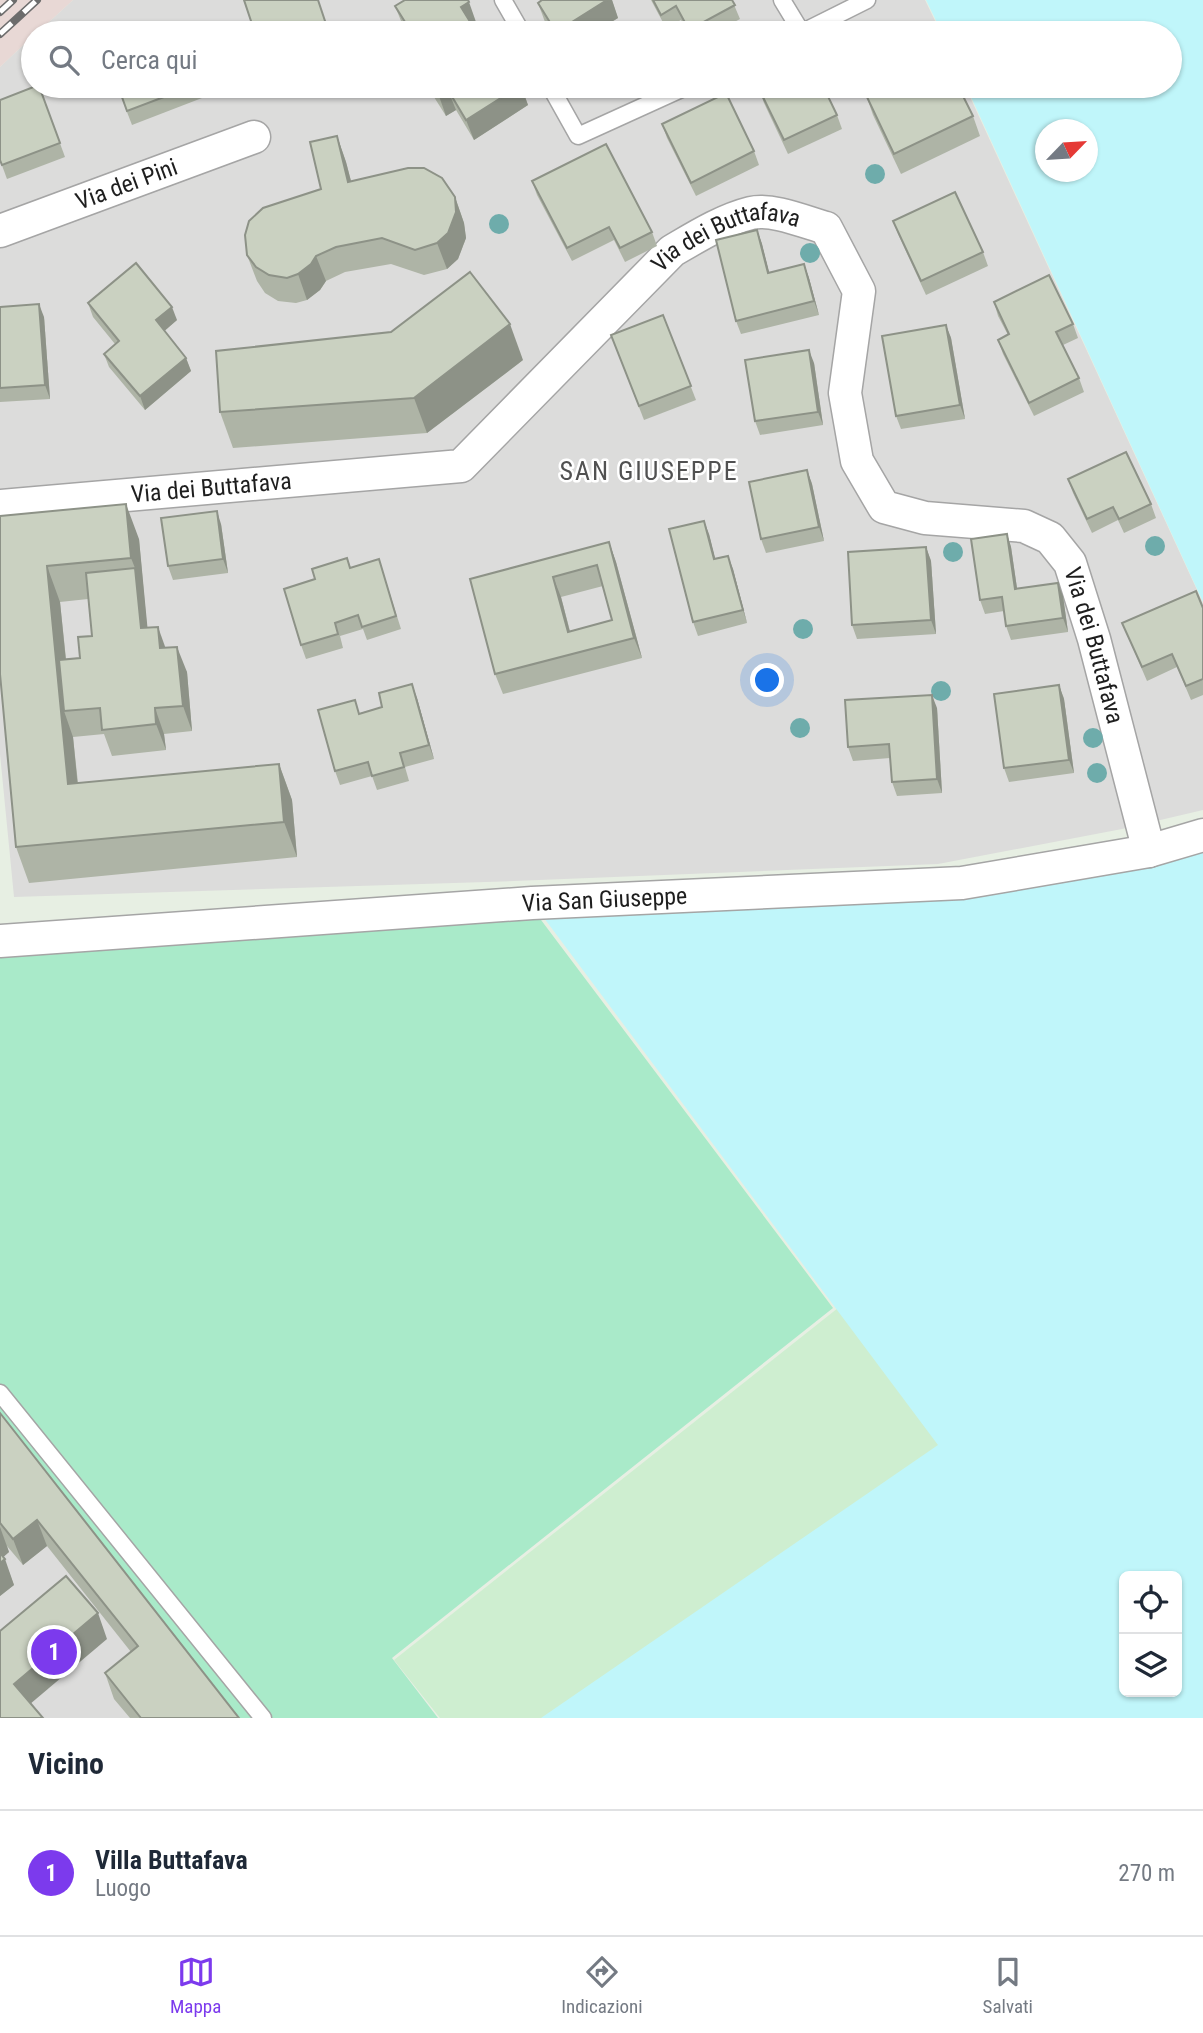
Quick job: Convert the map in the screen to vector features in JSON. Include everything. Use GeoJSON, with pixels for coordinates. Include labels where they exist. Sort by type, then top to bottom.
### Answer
{"type":"FeatureCollection","features":[{"type":"Feature","properties":{"kind":"street","name":"Via dei Pini"},"geometry":{"type":"LineString","coordinates":[[0,232],[254,137]]}},
{"type":"Feature","properties":{"kind":"street","name":"Via dei Buttafava"},"geometry":{"type":"LineString","coordinates":[[0,506],[461,466],[672,251],[709,229],[753,212],[789,216],[826,228],[859,291],[845,393],[857,461],[884,507],[925,518],[1024,526],[1051,538],[1070,562],[1094,639],[1149,851]]}},
{"type":"Feature","properties":{"kind":"street","name":"Via San Giuseppe"},"geometry":{"type":"LineString","coordinates":[[0,941],[532,903],[962,883],[1149,851],[1203,835]]}},
{"type":"Feature","properties":{"kind":"lane"},"geometry":{"type":"LineString","coordinates":[[503,0],[515,21]]}},
{"type":"Feature","properties":{"kind":"lane"},"geometry":{"type":"LineString","coordinates":[[782,0],[795,21]]}},
{"type":"Feature","properties":{"kind":"lane"},"geometry":{"type":"LineString","coordinates":[[826,21],[867,0]]}},
{"type":"Feature","properties":{"kind":"lane"},"geometry":{"type":"LineString","coordinates":[[557,98],[578,136],[662,98]]}},
{"type":"Feature","properties":{"kind":"lane"},"geometry":{"type":"LineString","coordinates":[[0,1393],[263,1718]]}},
{"type":"Feature","properties":{"kind":"shaded area"},"geometry":{"type":"Polygon","coordinates":[[[0,0],[73,0],[50,21],[21,21],[21,47],[0,67],[0,0]]]}},
{"type":"Feature","properties":{"kind":"shaded area"},"geometry":{"type":"Polygon","coordinates":[[[73,0],[925,0],[935,21],[50,21],[73,0]]]}},
{"type":"Feature","properties":{"kind":"shaded area"},"geometry":{"type":"Polygon","coordinates":[[[926,0],[1203,0],[1203,602],[972,98],[1182,98],[1182,21],[936,21],[926,0]]]}},
{"type":"Feature","properties":{"kind":"shaded area"},"geometry":{"type":"Polygon","coordinates":[[[21,47],[21,98],[971,98],[1203,603],[1203,810],[1122,829],[938,864],[14,897],[0,754],[0,67],[21,47]]]}},
{"type":"Feature","properties":{"kind":"shaded area"},"geometry":{"type":"Polygon","coordinates":[[[1203,852],[1203,1718],[541,1718],[938,1445],[535,906],[972,889],[1101,876],[1203,852]]]}},
{"type":"Feature","properties":{"kind":"shaded area"},"geometry":{"type":"Polygon","coordinates":[[[0,1423],[230,1718],[0,1718],[0,1423]]]}},
{"type":"Feature","properties":{"kind":"green space"},"geometry":{"type":"Polygon","coordinates":[[[1203,850],[1203,1718],[440,1718],[394,1660],[838,1308],[1102,878],[1203,850]]]}},
{"type":"Feature","properties":{"kind":"green space"},"geometry":{"type":"Polygon","coordinates":[[[532,908],[833,1308],[392,1658],[438,1718],[233,1718],[0,1420],[0,953],[532,908]]]}},
{"type":"Feature","properties":{"kind":"building"},"geometry":{"type":"Polygon","coordinates":[[[244,0],[318,0],[325,21],[251,21],[244,0]]]}},
{"type":"Feature","properties":{"kind":"building"},"geometry":{"type":"Polygon","coordinates":[[[405,0],[468,0],[469,2],[461,7],[470,21],[404,21],[395,6],[405,0]]]}},
{"type":"Feature","properties":{"kind":"building"},"geometry":{"type":"Polygon","coordinates":[[[542,0],[607,0],[574,21],[549,21],[538,3],[542,0]]]}},
{"type":"Feature","properties":{"kind":"building"},"geometry":{"type":"Polygon","coordinates":[[[653,0],[732,0],[735,5],[706,21],[684,21],[676,6],[661,15],[653,0]]]}},
{"type":"Feature","properties":{"kind":"building"},"geometry":{"type":"Polygon","coordinates":[[[21,92],[21,98],[43,98],[60,143],[2,165],[0,100],[21,92]]]}},
{"type":"Feature","properties":{"kind":"building"},"geometry":{"type":"Polygon","coordinates":[[[122,98],[161,98],[127,111],[122,98]]]}},
{"type":"Feature","properties":{"kind":"building"},"geometry":{"type":"Polygon","coordinates":[[[453,98],[501,98],[466,120],[453,98]]]}},
{"type":"Feature","properties":{"kind":"building"},"geometry":{"type":"Polygon","coordinates":[[[716,98],[728,98],[754,151],[691,183],[662,124],[716,98]]]}},
{"type":"Feature","properties":{"kind":"building"},"geometry":{"type":"Polygon","coordinates":[[[763,98],[829,98],[837,115],[784,140],[763,98]]]}},
{"type":"Feature","properties":{"kind":"building"},"geometry":{"type":"Polygon","coordinates":[[[867,98],[964,98],[973,116],[894,154],[867,98]]]}},
{"type":"Feature","properties":{"kind":"building"},"geometry":{"type":"Polygon","coordinates":[[[337,136],[348,182],[408,168],[424,168],[442,178],[455,197],[456,212],[448,233],[437,243],[415,250],[382,238],[336,247],[316,256],[311,264],[298,274],[287,278],[269,275],[256,267],[247,255],[245,235],[249,221],[263,208],[321,189],[310,142],[337,136]]]}},
{"type":"Feature","properties":{"kind":"building"},"geometry":{"type":"Polygon","coordinates":[[[606,144],[652,232],[620,248],[609,227],[567,248],[532,181],[606,144]]]}},
{"type":"Feature","properties":{"kind":"building"},"geometry":{"type":"Polygon","coordinates":[[[955,192],[983,252],[921,281],[893,221],[955,192]]]}},
{"type":"Feature","properties":{"kind":"building"},"geometry":{"type":"Polygon","coordinates":[[[757,230],[768,273],[804,264],[814,301],[736,321],[716,240],[757,230]]]}},
{"type":"Feature","properties":{"kind":"building"},"geometry":{"type":"Polygon","coordinates":[[[136,263],[172,307],[156,320],[186,358],[140,396],[104,354],[119,341],[88,303],[136,263]]]}},
{"type":"Feature","properties":{"kind":"building"},"geometry":{"type":"Polygon","coordinates":[[[470,272],[510,324],[414,398],[220,412],[216,351],[391,332],[470,272]]]}},
{"type":"Feature","properties":{"kind":"building"},"geometry":{"type":"Polygon","coordinates":[[[1049,275],[1073,324],[1056,332],[1079,378],[1029,403],[998,340],[1009,334],[994,302],[1049,275]]]}},
{"type":"Feature","properties":{"kind":"building"},"geometry":{"type":"Polygon","coordinates":[[[39,304],[45,385],[0,388],[0,307],[39,304]]]}},
{"type":"Feature","properties":{"kind":"building"},"geometry":{"type":"Polygon","coordinates":[[[663,315],[691,386],[639,406],[611,335],[663,315]]]}},
{"type":"Feature","properties":{"kind":"building"},"geometry":{"type":"Polygon","coordinates":[[[946,325],[960,405],[896,416],[882,336],[946,325]]]}},
{"type":"Feature","properties":{"kind":"building"},"geometry":{"type":"Polygon","coordinates":[[[809,350],[818,412],[755,421],[745,360],[809,350]]]}},
{"type":"Feature","properties":{"kind":"building"},"geometry":{"type":"Polygon","coordinates":[[[1126,452],[1151,504],[1119,519],[1113,507],[1087,519],[1068,479],[1126,452]]]}},
{"type":"Feature","properties":{"kind":"building"},"geometry":{"type":"Polygon","coordinates":[[[807,470],[819,527],[761,539],[749,482],[807,470]]]}},
{"type":"Feature","properties":{"kind":"building"},"geometry":{"type":"Polygon","coordinates":[[[126,504],[131,558],[47,566],[68,784],[279,764],[284,822],[16,847],[0,674],[0,516],[126,504]]]}},
{"type":"Feature","properties":{"kind":"building"},"geometry":{"type":"Polygon","coordinates":[[[217,511],[223,559],[168,566],[161,518],[217,511]]]}},
{"type":"Feature","properties":{"kind":"building"},"geometry":{"type":"Polygon","coordinates":[[[704,521],[714,559],[728,556],[743,610],[693,622],[669,529],[704,521]]]}},
{"type":"Feature","properties":{"kind":"building"},"geometry":{"type":"Polygon","coordinates":[[[1007,534],[1015,589],[1058,583],[1063,618],[1006,626],[1002,597],[980,600],[971,539],[1007,534]]]}},
{"type":"Feature","properties":{"kind":"building"},"geometry":{"type":"Polygon","coordinates":[[[609,542],[634,638],[495,674],[470,579],[609,542]],[[597,565],[553,577],[568,632],[612,620],[597,565]]]}},
{"type":"Feature","properties":{"kind":"building"},"geometry":{"type":"Polygon","coordinates":[[[926,547],[931,620],[852,625],[848,552],[926,547]]]}},
{"type":"Feature","properties":{"kind":"building"},"geometry":{"type":"Polygon","coordinates":[[[347,558],[350,568],[379,559],[396,616],[362,627],[358,615],[335,623],[338,634],[301,645],[284,589],[315,579],[312,569],[347,558]]]}},
{"type":"Feature","properties":{"kind":"building"},"geometry":{"type":"Polygon","coordinates":[[[135,568],[141,628],[158,627],[160,648],[177,647],[183,706],[155,708],[156,724],[102,730],[100,708],[64,711],[59,660],[80,658],[78,637],[92,636],[86,573],[135,568]]]}},
{"type":"Feature","properties":{"kind":"building"},"geometry":{"type":"Polygon","coordinates":[[[1196,591],[1203,608],[1203,679],[1186,686],[1172,654],[1142,667],[1122,623],[1196,591]]]}},
{"type":"Feature","properties":{"kind":"building"},"geometry":{"type":"Polygon","coordinates":[[[412,684],[429,745],[400,753],[404,767],[372,776],[368,762],[335,771],[318,710],[355,700],[359,714],[382,707],[379,693],[412,684]]]}},
{"type":"Feature","properties":{"kind":"building"},"geometry":{"type":"Polygon","coordinates":[[[1059,685],[1069,760],[1004,768],[994,694],[1059,685]]]}},
{"type":"Feature","properties":{"kind":"building"},"geometry":{"type":"Polygon","coordinates":[[[932,695],[937,779],[892,782],[889,744],[848,747],[845,700],[932,695]]]}},
{"type":"Feature","properties":{"kind":"building"},"geometry":{"type":"Polygon","coordinates":[[[0,1413],[239,1718],[141,1718],[105,1673],[138,1646],[37,1520],[13,1539],[0,1523],[0,1413]]]}},
{"type":"Feature","properties":{"kind":"building"},"geometry":{"type":"Polygon","coordinates":[[[66,1576],[98,1613],[14,1684],[43,1718],[0,1718],[0,1631],[66,1576]]]}},
{"type":"Feature","properties":{"kind":"railway"},"geometry":{"type":"LineString","coordinates":[[0,12],[13,0]]}},
{"type":"Feature","properties":{"kind":"railway"},"geometry":{"type":"LineString","coordinates":[[0,34],[37,0]]}},
{"type":"Feature","properties":{"kind":"place","name":"Villa Buttafava"},"geometry":{"type":"Point","coordinates":[54,1652]}},
{"type":"Feature","properties":{"kind":"district","name":"SAN GIUSEPPE"},"geometry":{"type":"Point","coordinates":[649,471]}}]}
